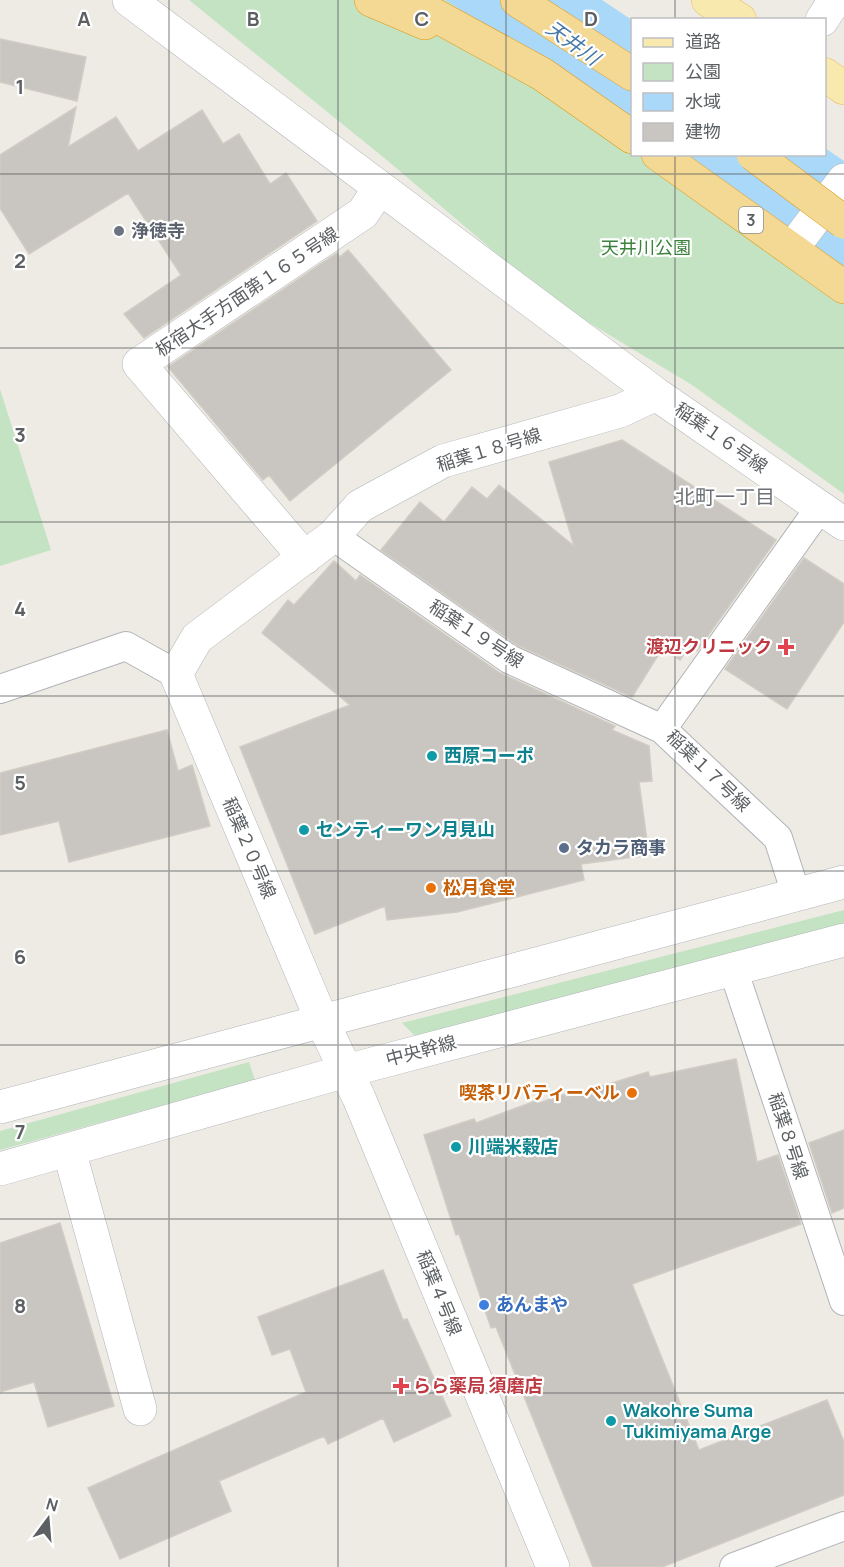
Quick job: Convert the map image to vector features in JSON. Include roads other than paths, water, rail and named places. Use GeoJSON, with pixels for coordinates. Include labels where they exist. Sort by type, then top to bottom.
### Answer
{"type":"FeatureCollection","features":[{"type":"Feature","properties":{"kind":"highway"},"geometry":{"type":"LineString","coordinates":[[371,0],[542,74]]}},
{"type":"Feature","properties":{"kind":"highway"},"geometry":{"type":"LineString","coordinates":[[407,0],[542,74],[631,136]]}},
{"type":"Feature","properties":{"kind":"highway"},"geometry":{"type":"LineString","coordinates":[[516,0],[631,73]]}},
{"type":"Feature","properties":{"kind":"highway","name":"3"},"geometry":{"type":"LineString","coordinates":[[661,156],[844,287]]}},
{"type":"Feature","properties":{"kind":"highway"},"geometry":{"type":"LineString","coordinates":[[756,156],[844,222]]}},
{"type":"Feature","properties":{"kind":"main road"},"geometry":{"type":"LineString","coordinates":[[708,0],[737,18]]}},
{"type":"Feature","properties":{"kind":"main road"},"geometry":{"type":"LineString","coordinates":[[826,75],[844,88]]}},
{"type":"Feature","properties":{"kind":"street","name":"稲葉１６号線"},"geometry":{"type":"LineString","coordinates":[[129,0],[378,189],[657,394],[833,515]]}},
{"type":"Feature","properties":{"kind":"street"},"geometry":{"type":"LineString","coordinates":[[823,18],[835,0]]}},
{"type":"Feature","properties":{"kind":"street"},"geometry":{"type":"LineString","coordinates":[[797,242],[844,180]]}},
{"type":"Feature","properties":{"kind":"street","name":"板宿大手方面第１６５号線"},"geometry":{"type":"LineString","coordinates":[[305,558],[139,364],[363,213],[378,189]]}},
{"type":"Feature","properties":{"kind":"street","name":"稲葉１８号線"},"geometry":{"type":"LineString","coordinates":[[176,674],[197,638],[333,536],[360,506],[443,461],[620,411],[657,394]]}},
{"type":"Feature","properties":{"kind":"street","name":"稲葉２０号線"},"geometry":{"type":"LineString","coordinates":[[176,674],[322,1021]]}},
{"type":"Feature","properties":{"kind":"street"},"geometry":{"type":"LineString","coordinates":[[0,1107],[844,882]]}},
{"type":"Feature","properties":{"kind":"street","name":"中央幹線"},"geometry":{"type":"LineString","coordinates":[[0,1169],[346,1071],[844,940]]}},
{"type":"Feature","properties":{"kind":"street","name":"稲葉４号線"},"geometry":{"type":"LineString","coordinates":[[322,1021],[346,1071],[553,1567]]}},
{"type":"Feature","properties":{"kind":"street"},"geometry":{"type":"LineString","coordinates":[[69,1150],[140,1409]]}},
{"type":"Feature","properties":{"kind":"lane","name":"稲葉１７号線"},"geometry":{"type":"LineString","coordinates":[[796,894],[778,838],[662,729],[833,515]]}},
{"type":"Feature","properties":{"kind":"lane","name":"稲葉１９号線"},"geometry":{"type":"LineString","coordinates":[[333,536],[509,659],[662,729]]}},
{"type":"Feature","properties":{"kind":"lane"},"geometry":{"type":"LineString","coordinates":[[0,690],[126,646],[176,674]]}},
{"type":"Feature","properties":{"kind":"lane","name":"稲葉８号線"},"geometry":{"type":"LineString","coordinates":[[733,969],[841,1284]]}},
{"type":"Feature","properties":{"kind":"lane"},"geometry":{"type":"LineString","coordinates":[[734,1567],[844,1526]]}},
{"type":"Feature","properties":{"kind":"water","name":"天井川"},"geometry":{"type":"Polygon","coordinates":[[[446,0],[602,0],[631,19],[631,125],[446,0]]]}},
{"type":"Feature","properties":{"kind":"water"},"geometry":{"type":"Polygon","coordinates":[[[826,149],[844,161],[844,270],[675,156],[826,156],[826,149]]]}},
{"type":"Feature","properties":{"kind":"place","name":"浄徳寺"},"geometry":{"type":"Point","coordinates":[119,231]}},
{"type":"Feature","properties":{"kind":"place","name":"渡辺クリニック"},"geometry":{"type":"Point","coordinates":[786,647]}},
{"type":"Feature","properties":{"kind":"place","name":"西原コーポ"},"geometry":{"type":"Point","coordinates":[432,756]}},
{"type":"Feature","properties":{"kind":"place","name":"センティーワン月見山"},"geometry":{"type":"Point","coordinates":[304,830]}},
{"type":"Feature","properties":{"kind":"place","name":"タカラ商事"},"geometry":{"type":"Point","coordinates":[564,848]}},
{"type":"Feature","properties":{"kind":"place","name":"松月食堂"},"geometry":{"type":"Point","coordinates":[431,888]}},
{"type":"Feature","properties":{"kind":"place","name":"喫茶リバティーベル"},"geometry":{"type":"Point","coordinates":[632,1093]}},
{"type":"Feature","properties":{"kind":"place","name":"川端米穀店"},"geometry":{"type":"Point","coordinates":[456,1147]}},
{"type":"Feature","properties":{"kind":"place","name":"あんまや"},"geometry":{"type":"Point","coordinates":[484,1305]}},
{"type":"Feature","properties":{"kind":"place","name":"らら薬局 須磨店"},"geometry":{"type":"Point","coordinates":[401,1386]}},
{"type":"Feature","properties":{"kind":"place","name":"Wakohre Suma Tukimiyama Arge"},"geometry":{"type":"Point","coordinates":[611,1421]}},
{"type":"Feature","properties":{"kind":"district","name":"北町一丁目"},"geometry":{"type":"Point","coordinates":[725,497]}},
{"type":"Feature","properties":{"kind":"park label","name":"天井川公園"},"geometry":{"type":"Point","coordinates":[646,248]}}]}
